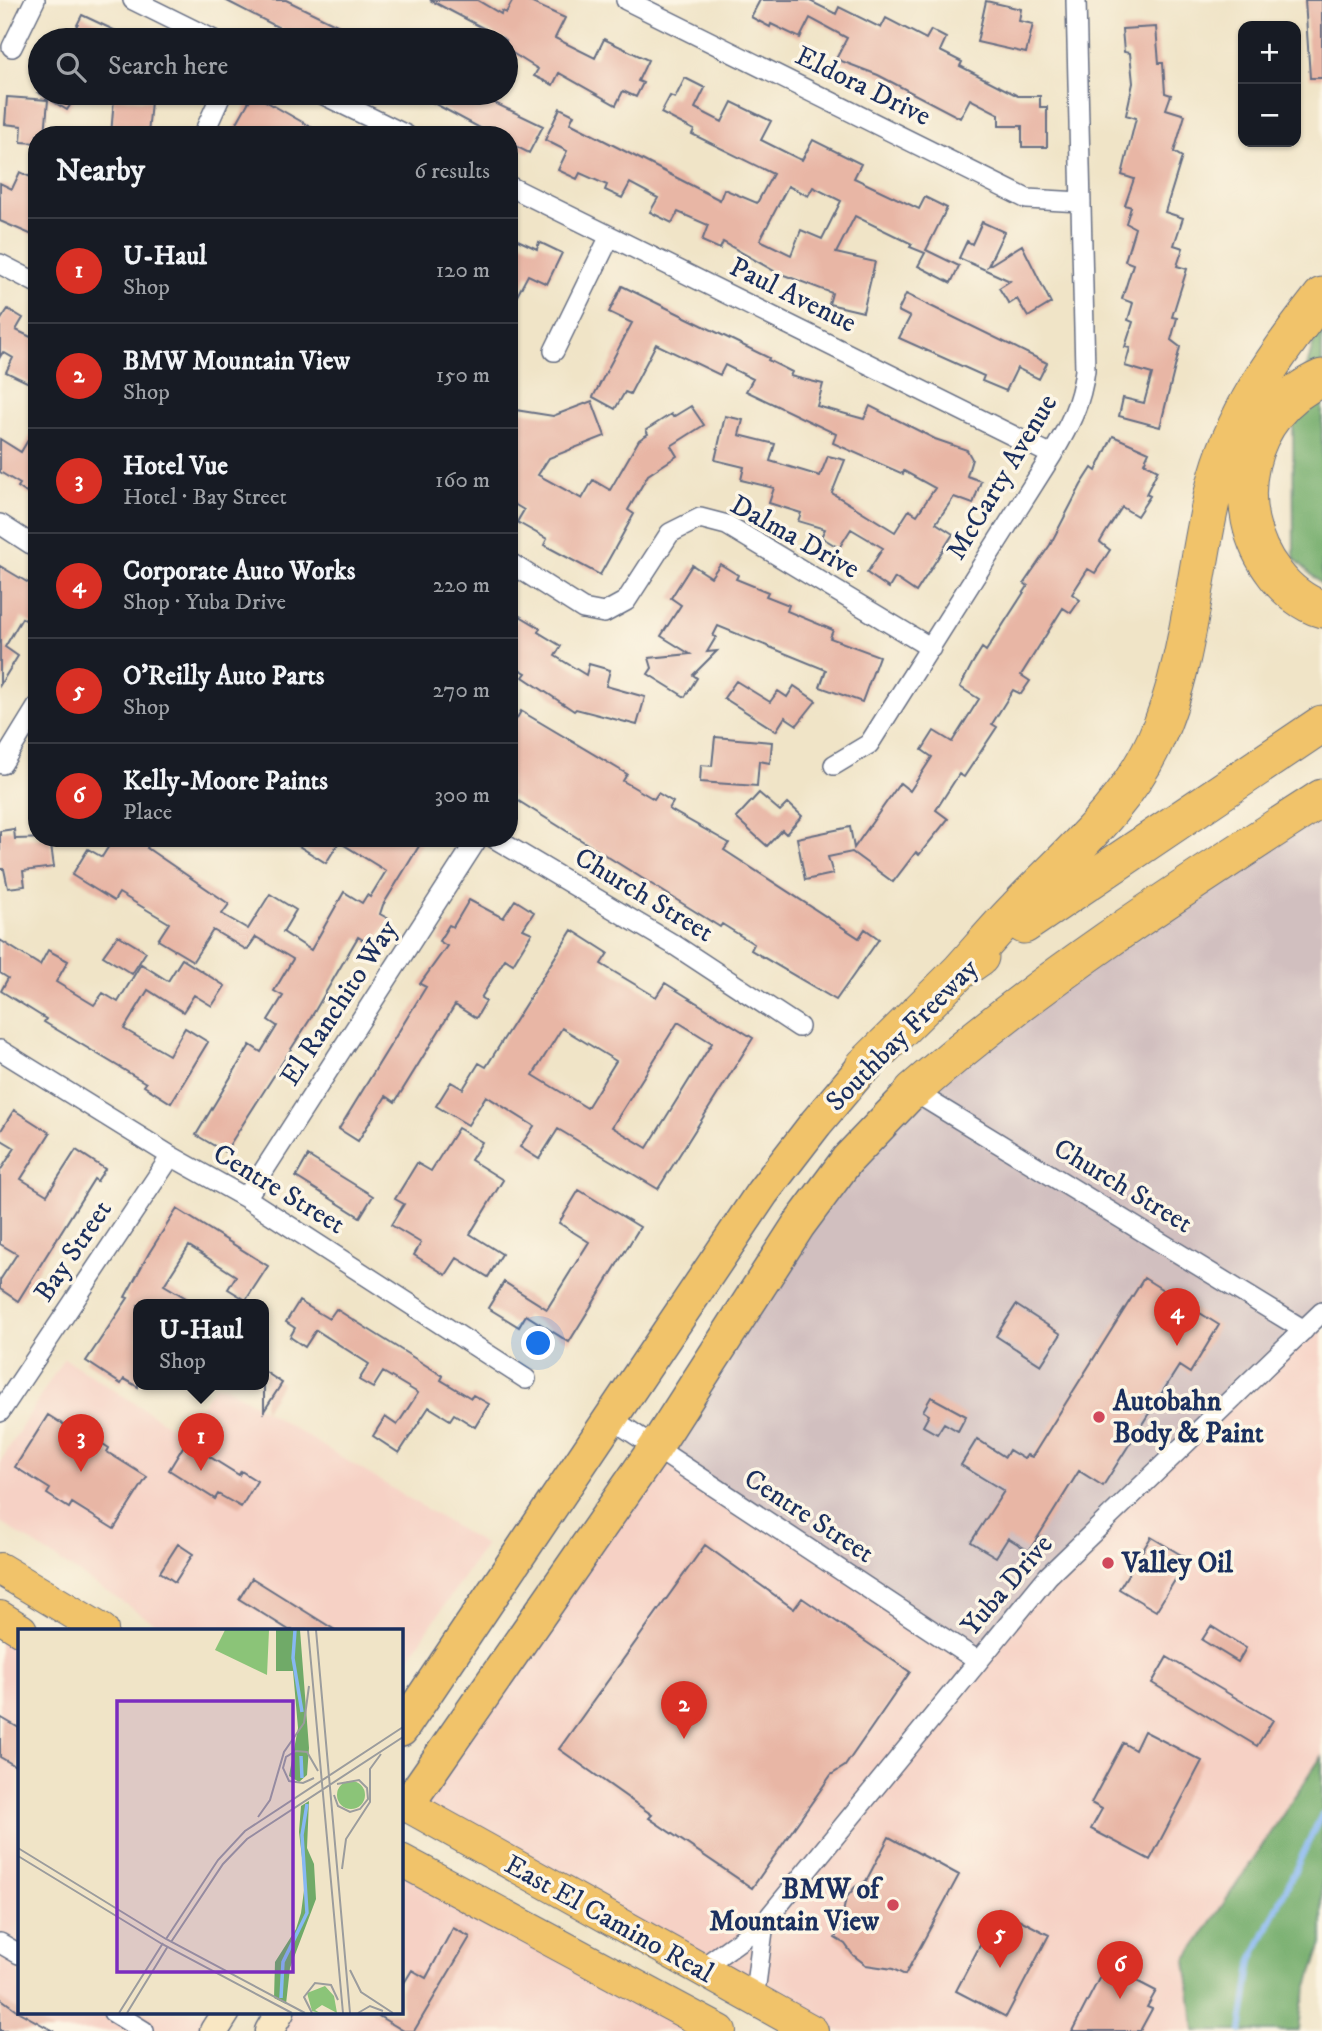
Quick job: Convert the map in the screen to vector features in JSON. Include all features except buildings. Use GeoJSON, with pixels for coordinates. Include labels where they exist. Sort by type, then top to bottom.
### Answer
{"type":"FeatureCollection","features":[{"type":"Feature","properties":{"kind":"highway"},"geometry":{"type":"LineString","coordinates":[[960,971],[1017,908],[1087,839],[1123,796],[1154,744],[1173,692],[1214,486],[1231,440],[1257,382],[1322,296]]}},
{"type":"Feature","properties":{"kind":"highway"},"geometry":{"type":"LineString","coordinates":[[1322,378],[1293,395],[1272,416],[1253,449],[1246,497],[1249,518],[1265,562],[1295,594],[1322,609]]}},
{"type":"Feature","properties":{"kind":"highway","name":"Southbay Freeway"},"geometry":{"type":"LineString","coordinates":[[402,1729],[762,1193],[864,1066],[960,971],[1041,912],[1322,724]]}},
{"type":"Feature","properties":{"kind":"highway","name":"Southbay Freeway"},"geometry":{"type":"LineString","coordinates":[[913,1091],[975,1037],[1118,931],[1322,798]]}},
{"type":"Feature","properties":{"kind":"highway"},"geometry":{"type":"LineString","coordinates":[[1271,831],[1322,814]]}},
{"type":"Feature","properties":{"kind":"highway"},"geometry":{"type":"LineString","coordinates":[[403,1807],[655,1448],[798,1226],[847,1160],[913,1091]]}},
{"type":"Feature","properties":{"kind":"main road"},"geometry":{"type":"LineString","coordinates":[[0,1569],[100,1629]]}},
{"type":"Feature","properties":{"kind":"main road"},"geometry":{"type":"LineString","coordinates":[[0,1617],[19,1629]]}},
{"type":"Feature","properties":{"kind":"main road","name":"East El Camino Real"},"geometry":{"type":"LineString","coordinates":[[403,1807],[812,2031]]}},
{"type":"Feature","properties":{"kind":"main road","name":"East El Camino Real"},"geometry":{"type":"LineString","coordinates":[[402,1861],[720,2031]]}},
{"type":"Feature","properties":{"kind":"main road"},"geometry":{"type":"LineString","coordinates":[[214,2031],[225,2014]]}},
{"type":"Feature","properties":{"kind":"main road"},"geometry":{"type":"LineString","coordinates":[[269,2031],[279,2014]]}},
{"type":"Feature","properties":{"kind":"main road"},"geometry":{"type":"LineString","coordinates":[[727,2031],[732,2022],[745,2020],[770,2031]]}},
{"type":"Feature","properties":{"kind":"street"},"geometry":{"type":"LineString","coordinates":[[12,47],[35,0]]}},
{"type":"Feature","properties":{"kind":"street"},"geometry":{"type":"LineString","coordinates":[[133,0],[190,28]]}},
{"type":"Feature","properties":{"kind":"street","name":"Eldora Drive"},"geometry":{"type":"LineString","coordinates":[[626,0],[1027,199],[1081,202]]}},
{"type":"Feature","properties":{"kind":"street","name":"McCarty Avenue"},"geometry":{"type":"LineString","coordinates":[[834,765],[869,744],[1052,455],[1075,417],[1082,397],[1084,370],[1076,0]]}},
{"type":"Feature","properties":{"kind":"street"},"geometry":{"type":"LineString","coordinates":[[207,126],[217,105]]}},
{"type":"Feature","properties":{"kind":"street"},"geometry":{"type":"LineString","coordinates":[[344,105],[387,126]]}},
{"type":"Feature","properties":{"kind":"street","name":"Paul Avenue"},"geometry":{"type":"LineString","coordinates":[[518,190],[1052,455]]}},
{"type":"Feature","properties":{"kind":"street"},"geometry":{"type":"LineString","coordinates":[[554,351],[610,236]]}},
{"type":"Feature","properties":{"kind":"street"},"geometry":{"type":"LineString","coordinates":[[0,264],[28,278]]}},
{"type":"Feature","properties":{"kind":"street","name":"Dalma Drive"},"geometry":{"type":"LineString","coordinates":[[518,568],[583,609],[604,613],[626,601],[670,533],[700,518],[727,525],[931,648]]}},
{"type":"Feature","properties":{"kind":"street"},"geometry":{"type":"LineString","coordinates":[[0,524],[28,542]]}},
{"type":"Feature","properties":{"kind":"street"},"geometry":{"type":"LineString","coordinates":[[2,764],[28,722]]}},
{"type":"Feature","properties":{"kind":"street","name":"El Ranchito Way"},"geometry":{"type":"LineString","coordinates":[[246,1198],[472,847]]}},
{"type":"Feature","properties":{"kind":"street","name":"Church Street"},"geometry":{"type":"LineString","coordinates":[[509,847],[676,946],[799,1027]]}},
{"type":"Feature","properties":{"kind":"street","name":"Centre Street"},"geometry":{"type":"LineString","coordinates":[[0,1049],[170,1156],[246,1198],[526,1379]]}},
{"type":"Feature","properties":{"kind":"street","name":"Church Street"},"geometry":{"type":"LineString","coordinates":[[913,1091],[1304,1330]]}},
{"type":"Feature","properties":{"kind":"street","name":"Bay Street"},"geometry":{"type":"LineString","coordinates":[[0,1412],[170,1156]]}},
{"type":"Feature","properties":{"kind":"street","name":"Yuba Drive"},"geometry":{"type":"LineString","coordinates":[[699,1970],[764,1923],[1048,1576],[1322,1312]]}},
{"type":"Feature","properties":{"kind":"street","name":"Centre Street"},"geometry":{"type":"LineString","coordinates":[[610,1417],[978,1661]]}},
{"type":"Feature","properties":{"kind":"street"},"geometry":{"type":"LineString","coordinates":[[754,2000],[764,1923]]}},
{"type":"Feature","properties":{"kind":"street"},"geometry":{"type":"LineString","coordinates":[[0,1943],[18,1953]]}},
{"type":"Feature","properties":{"kind":"street"},"geometry":{"type":"LineString","coordinates":[[116,2014],[144,2031]]}},
{"type":"Feature","properties":{"kind":"shaded area"},"geometry":{"type":"Polygon","coordinates":[[[1322,814],[1322,1312],[1048,1576],[978,1661],[655,1448],[913,1091],[1322,814]]]}},
{"type":"Feature","properties":{"kind":"shaded area"},"geometry":{"type":"Polygon","coordinates":[[[1322,1312],[1322,1756],[1186,1960],[1195,2031],[813,2031],[407,1805],[655,1448],[1048,1576],[1322,1312]]]}},
{"type":"Feature","properties":{"kind":"shaded area"},"geometry":{"type":"Polygon","coordinates":[[[64,1358],[181,1433],[211,1390],[231,1390],[485,1545],[402,1669],[402,1629],[163,1629],[0,1522],[0,1462],[64,1358]]]}},
{"type":"Feature","properties":{"kind":"shaded area"},"geometry":{"type":"Polygon","coordinates":[[[0,1617],[18,1629],[18,2014],[225,2014],[214,2031],[0,2031],[0,1617]]]}},
{"type":"Feature","properties":{"kind":"shaded area"},"geometry":{"type":"Polygon","coordinates":[[[402,1861],[720,2031],[269,2031],[279,2014],[402,2014],[402,1861]]]}},
{"type":"Feature","properties":{"kind":"green space"},"geometry":{"type":"Polygon","coordinates":[[[1322,313],[1322,585],[1294,558],[1293,416],[1322,313]]]}},
{"type":"Feature","properties":{"kind":"green space"},"geometry":{"type":"Polygon","coordinates":[[[1322,1756],[1322,1944],[1302,2004],[1299,2031],[1195,2031],[1186,1960],[1322,1756]]]}},
{"type":"Feature","properties":{"kind":"waterway"},"geometry":{"type":"LineString","coordinates":[[1241,2031],[1252,1960],[1322,1814]]}},
{"type":"Feature","properties":{"kind":"place","name":"Corporate Auto Works"},"geometry":{"type":"Point","coordinates":[1177,1346]}},
{"type":"Feature","properties":{"kind":"place","name":"Autobahn Body & Paint"},"geometry":{"type":"Point","coordinates":[1099,1417]}},
{"type":"Feature","properties":{"kind":"place","name":"U-Haul"},"geometry":{"type":"Point","coordinates":[201,1471]}},
{"type":"Feature","properties":{"kind":"place","name":"Hotel Vue"},"geometry":{"type":"Point","coordinates":[81,1472]}},
{"type":"Feature","properties":{"kind":"place","name":"Valley Oil"},"geometry":{"type":"Point","coordinates":[1108,1563]}},
{"type":"Feature","properties":{"kind":"place","name":"BMW Mountain View"},"geometry":{"type":"Point","coordinates":[684,1739]}},
{"type":"Feature","properties":{"kind":"place","name":"BMW of Mountain View"},"geometry":{"type":"Point","coordinates":[893,1905]}},
{"type":"Feature","properties":{"kind":"place","name":"O'Reilly Auto Parts"},"geometry":{"type":"Point","coordinates":[1000,1968]}},
{"type":"Feature","properties":{"kind":"place","name":"Kelly-Moore Paints"},"geometry":{"type":"Point","coordinates":[1120,1999]}}]}
